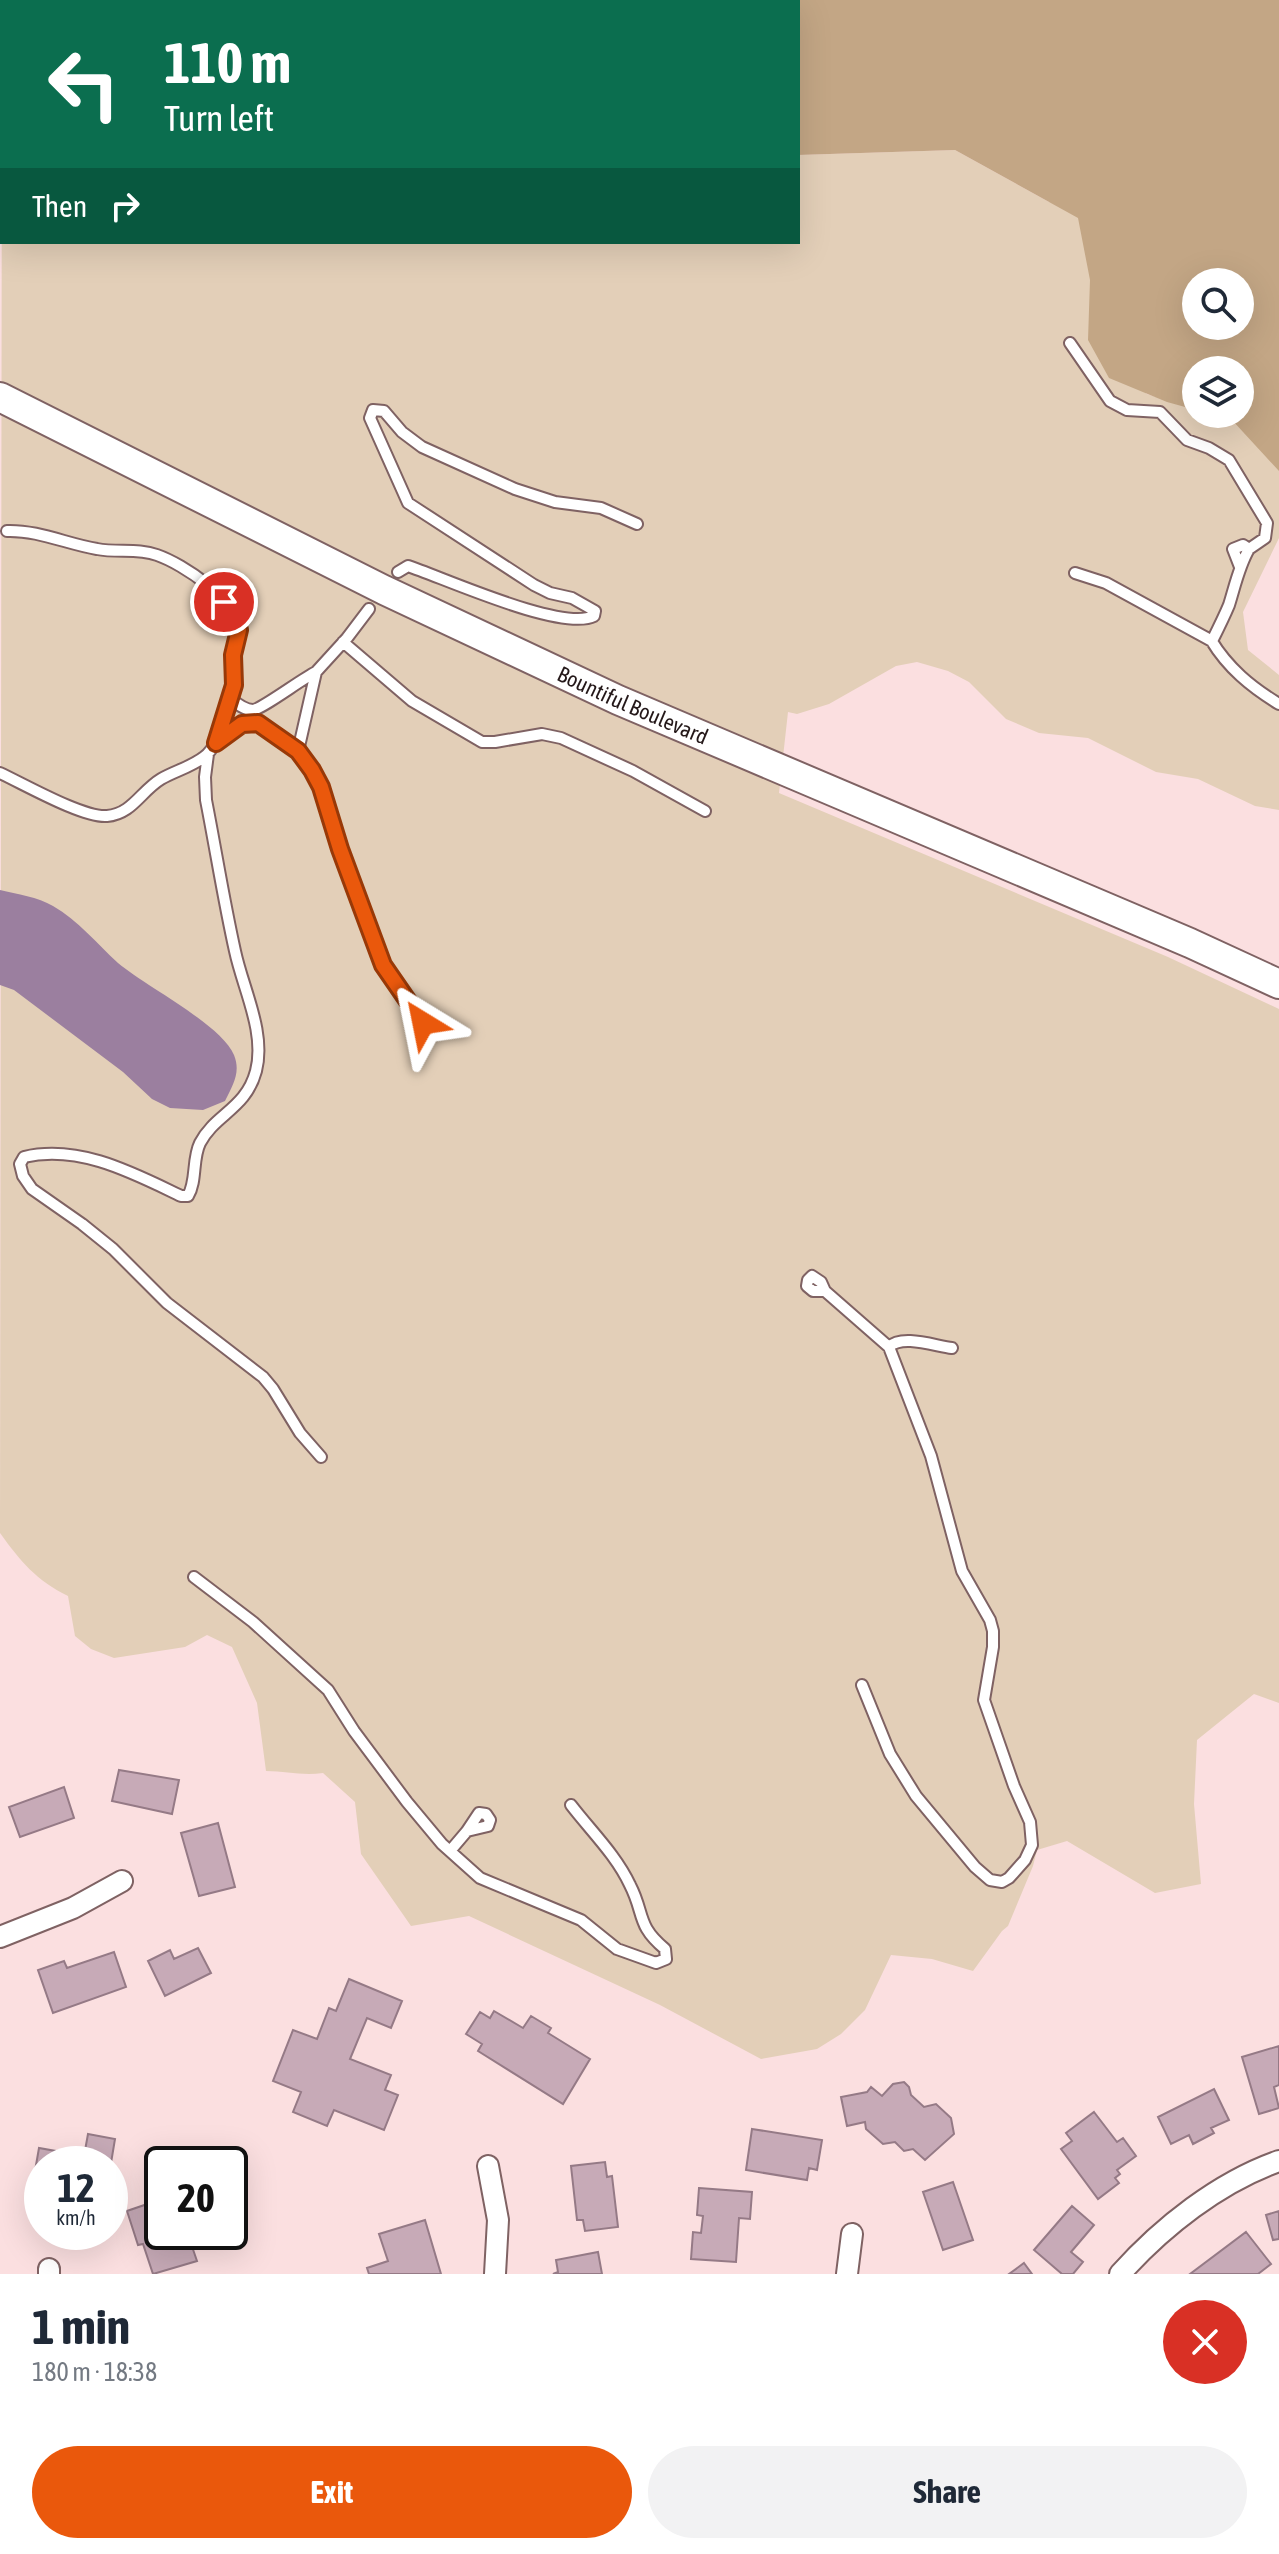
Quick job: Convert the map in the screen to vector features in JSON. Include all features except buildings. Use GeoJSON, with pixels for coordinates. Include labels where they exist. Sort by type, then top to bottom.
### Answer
{"type":"FeatureCollection","features":[{"type":"Feature","properties":{"kind":"main road","name":"Bountiful Boulevard"},"geometry":{"type":"LineString","coordinates":[[0,397],[384,590],[618,700],[1190,943],[1279,984]]}},
{"type":"Feature","properties":{"kind":"street"},"geometry":{"type":"LineString","coordinates":[[2,1930],[73,1908],[122,1881]]}},
{"type":"Feature","properties":{"kind":"street"},"geometry":{"type":"LineString","coordinates":[[1120,2274],[1150,2243],[1188,2212],[1229,2186],[1279,2161]]}},
{"type":"Feature","properties":{"kind":"street"},"geometry":{"type":"LineString","coordinates":[[488,2166],[498,2220],[495,2274]]}},
{"type":"Feature","properties":{"kind":"street"},"geometry":{"type":"LineString","coordinates":[[847,2274],[852,2234]]}},
{"type":"Feature","properties":{"kind":"lane"},"geometry":{"type":"LineString","coordinates":[[1070,343],[1110,401],[1127,410],[1160,412],[1187,440],[1229,460],[1267,523],[1265,538],[1249,549],[1240,567],[1227,610],[1211,640]]}},
{"type":"Feature","properties":{"kind":"lane"},"geometry":{"type":"LineString","coordinates":[[398,572],[408,566],[524,609],[568,618],[588,619],[594,616],[595,611],[585,604],[534,585],[408,503],[370,418],[373,410],[377,409],[384,411],[402,432],[422,447],[441,457],[515,489],[555,502],[601,508],[637,524]]}},
{"type":"Feature","properties":{"kind":"lane"},"geometry":{"type":"LineString","coordinates":[[0,773],[86,812],[104,817],[131,808],[157,782],[208,754],[216,743],[234,685],[233,655],[239,630],[235,615],[213,589],[186,568],[156,554],[106,551],[23,531],[7,531]]}},
{"type":"Feature","properties":{"kind":"lane"},"geometry":{"type":"LineString","coordinates":[[1075,573],[1106,583],[1211,640],[1236,673],[1254,689],[1279,704]]}},
{"type":"Feature","properties":{"kind":"lane"},"geometry":{"type":"LineString","coordinates":[[230,698],[240,706],[253,710],[265,705],[297,681],[316,672],[369,609]]}},
{"type":"Feature","properties":{"kind":"lane"},"geometry":{"type":"LineString","coordinates":[[343,642],[412,701],[482,742],[542,734],[561,738],[633,771],[705,811]]}},
{"type":"Feature","properties":{"kind":"lane"},"geometry":{"type":"LineString","coordinates":[[298,751],[316,672]]}},
{"type":"Feature","properties":{"kind":"lane"},"geometry":{"type":"LineString","coordinates":[[216,743],[250,722],[258,723],[298,751],[321,787],[340,849],[383,965],[423,1023]]}},
{"type":"Feature","properties":{"kind":"lane"},"geometry":{"type":"LineString","coordinates":[[208,754],[206,800],[235,952],[259,1046],[256,1072],[247,1093],[201,1141],[188,1196],[181,1196],[104,1162],[69,1154],[36,1154],[24,1157],[20,1164],[23,1176],[32,1189],[113,1249],[167,1303],[263,1377],[300,1433],[321,1457]]}},
{"type":"Feature","properties":{"kind":"lane"},"geometry":{"type":"LineString","coordinates":[[825,1291],[889,1347],[931,1456],[962,1571],[990,1620],[993,1647],[984,1700],[1030,1822],[1032,1845],[1025,1860],[1009,1878],[1002,1882],[990,1880],[975,1867],[916,1796],[890,1754],[862,1685]]}},
{"type":"Feature","properties":{"kind":"lane"},"geometry":{"type":"LineString","coordinates":[[889,1347],[894,1342],[904,1341],[952,1348]]}},
{"type":"Feature","properties":{"kind":"lane"},"geometry":{"type":"LineString","coordinates":[[194,1577],[253,1622],[328,1690],[407,1802],[450,1851],[480,1878],[581,1920],[617,1949],[656,1963],[662,1962],[666,1959],[665,1949],[648,1935],[631,1886],[613,1856],[571,1805]]}},
{"type":"Feature","properties":{"kind":"lane"},"geometry":{"type":"LineString","coordinates":[[450,1851],[467,1831]]}},
{"type":"Feature","properties":{"kind":"shaded area"},"geometry":{"type":"Polygon","coordinates":[[[800,0],[1279,0],[1279,471],[1239,428],[1254,428],[1254,356],[1182,356],[1182,406],[1109,378],[1088,340],[1090,280],[1078,218],[955,150],[800,155],[800,0]]]}},
{"type":"Feature","properties":{"kind":"shaded area"},"geometry":{"type":"Polygon","coordinates":[[[955,150],[1049,202],[1075,200],[1135,384],[1147,394],[1182,405],[1182,428],[1244,428],[1279,465],[1279,538],[1243,612],[1248,650],[1279,675],[1279,810],[1255,806],[1198,779],[1156,772],[1088,738],[1039,733],[1006,719],[969,682],[948,671],[917,662],[896,666],[829,704],[797,714],[788,712],[779,793],[1168,957],[1279,1009],[1279,1703],[1254,1694],[1197,1740],[1194,1804],[1201,1884],[1155,1893],[1067,1841],[1037,1850],[1008,1926],[973,1971],[932,1959],[891,1955],[865,2010],[841,2034],[817,2049],[761,2059],[660,2005],[469,1916],[411,1926],[361,1854],[355,1802],[323,1773],[266,1771],[257,1703],[232,1647],[207,1635],[185,1647],[114,1658],[91,1649],[75,1636],[68,1596],[47,1583],[15,1553],[0,1533],[2,244],[800,244],[800,155],[955,150]]]}},
{"type":"Feature","properties":{"kind":"shaded area"},"geometry":{"type":"Polygon","coordinates":[[[0,890],[53,906],[79,925],[118,963],[214,1031],[234,1055],[237,1067],[225,1101],[203,1110],[170,1108],[152,1099],[123,1072],[14,990],[0,985],[0,890]]]}},
{"type":"Feature","properties":{"kind":"route"},"geometry":{"type":"LineString","coordinates":[[224,602],[235,615],[239,630],[233,655],[234,685],[216,743],[242,724],[250,722],[258,723],[283,738],[298,751],[321,787],[340,849],[383,965],[423,1023]]}}]}
